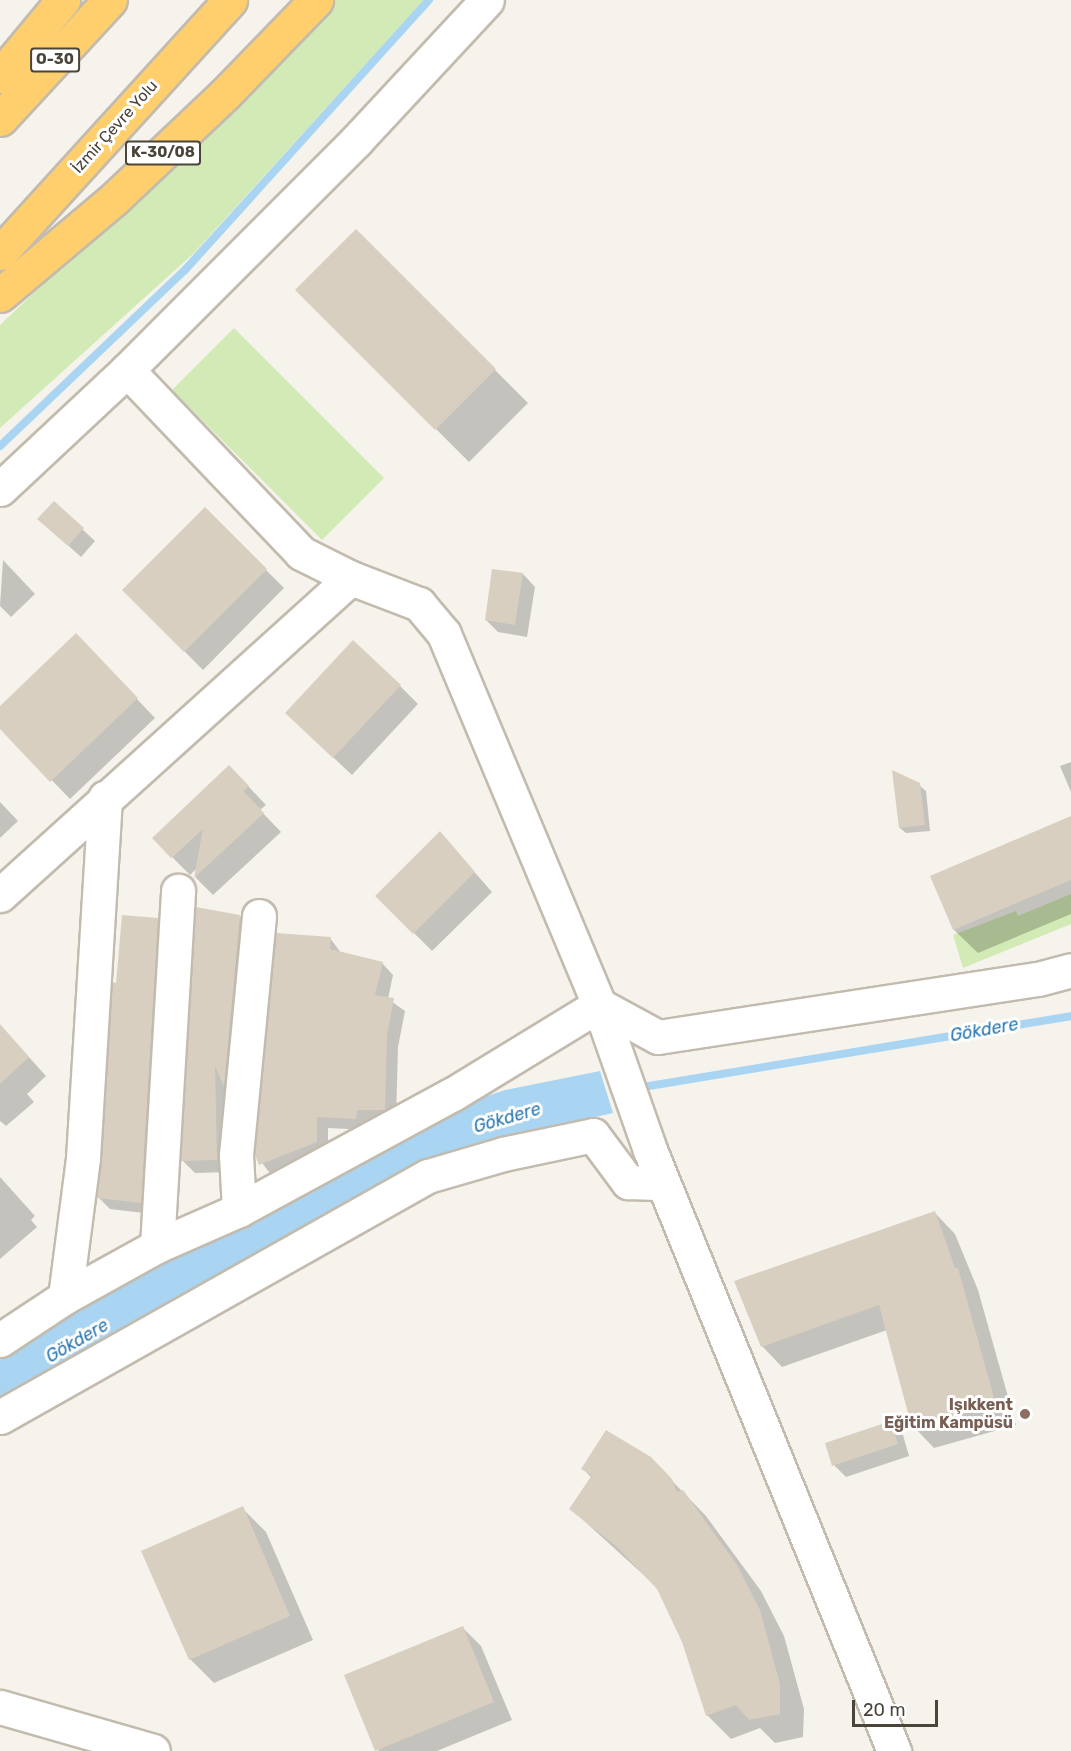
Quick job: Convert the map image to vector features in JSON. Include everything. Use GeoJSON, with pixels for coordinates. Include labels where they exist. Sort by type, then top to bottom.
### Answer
{"type":"FeatureCollection","features":[{"type":"Feature","properties":{"kind":"highway"},"geometry":{"type":"LineString","coordinates":[[0,76],[63,0]]}},
{"type":"Feature","properties":{"kind":"highway","name":"O-30"},"geometry":{"type":"LineString","coordinates":[[0,119],[110,0]]}},
{"type":"Feature","properties":{"kind":"highway","name":"İzmir Çevre Yolu"},"geometry":{"type":"LineString","coordinates":[[0,253],[230,0]]}},
{"type":"Feature","properties":{"kind":"highway","name":"K-30/08"},"geometry":{"type":"LineString","coordinates":[[0,295],[115,198],[225,94],[316,0]]}},
{"type":"Feature","properties":{"kind":"street"},"geometry":{"type":"LineString","coordinates":[[0,489],[127,370],[356,141],[488,0]]}},
{"type":"Feature","properties":{"kind":"street"},"geometry":{"type":"LineString","coordinates":[[127,370],[301,553],[351,578],[419,604],[444,634],[599,1005],[663,1183],[894,1751]]}},
{"type":"Feature","properties":{"kind":"street"},"geometry":{"type":"LineString","coordinates":[[0,895],[351,578]]}},
{"type":"Feature","properties":{"kind":"street"},"geometry":{"type":"LineString","coordinates":[[65,1297],[83,1158],[105,798]]}},
{"type":"Feature","properties":{"kind":"street"},"geometry":{"type":"LineString","coordinates":[[157,1246],[178,891]]}},
{"type":"Feature","properties":{"kind":"street"},"geometry":{"type":"LineString","coordinates":[[239,1210],[236,1155],[259,916]]}},
{"type":"Feature","properties":{"kind":"street"},"geometry":{"type":"LineString","coordinates":[[599,1005],[658,1037],[1038,979],[1071,970]]}},
{"type":"Feature","properties":{"kind":"street"},"geometry":{"type":"LineString","coordinates":[[0,1340],[65,1297],[157,1246],[239,1210],[453,1094],[599,1005]]}},
{"type":"Feature","properties":{"kind":"street"},"geometry":{"type":"LineString","coordinates":[[0,1418],[428,1176],[502,1154],[593,1135],[628,1182],[663,1183]]}},
{"type":"Feature","properties":{"kind":"street"},"geometry":{"type":"LineString","coordinates":[[0,1707],[153,1751]]}},
{"type":"Feature","properties":{"kind":"green space"},"geometry":{"type":"Polygon","coordinates":[[[336,0],[424,0],[194,253],[0,428],[0,325],[302,37],[336,0]]]}},
{"type":"Feature","properties":{"kind":"green space"},"geometry":{"type":"Polygon","coordinates":[[[234,328],[384,478],[322,540],[172,390],[234,328]]]}},
{"type":"Feature","properties":{"kind":"green space"},"geometry":{"type":"Polygon","coordinates":[[[1071,894],[1071,924],[963,968],[953,935],[1016,911],[1018,916],[1071,894]]]}},
{"type":"Feature","properties":{"kind":"water"},"geometry":{"type":"Polygon","coordinates":[[[600,1071],[613,1113],[511,1136],[0,1406],[0,1354],[77,1309],[424,1117],[505,1090],[600,1071]]]}},
{"type":"Feature","properties":{"kind":"building"},"geometry":{"type":"Polygon","coordinates":[[[356,229],[496,369],[435,430],[295,290],[356,229]]]}},
{"type":"Feature","properties":{"kind":"building"},"geometry":{"type":"Polygon","coordinates":[[[54,501],[84,528],[68,546],[37,519],[54,501]]]}},
{"type":"Feature","properties":{"kind":"building"},"geometry":{"type":"Polygon","coordinates":[[[205,507],[267,569],[184,652],[122,590],[205,507]]]}},
{"type":"Feature","properties":{"kind":"building"},"geometry":{"type":"Polygon","coordinates":[[[492,569],[523,573],[515,625],[485,620],[492,569]]]}},
{"type":"Feature","properties":{"kind":"building"},"geometry":{"type":"Polygon","coordinates":[[[76,633],[138,698],[50,782],[0,729],[0,706],[76,633]]]}},
{"type":"Feature","properties":{"kind":"building"},"geometry":{"type":"Polygon","coordinates":[[[353,640],[401,685],[333,758],[285,713],[353,640]]]}},
{"type":"Feature","properties":{"kind":"building"},"geometry":{"type":"Polygon","coordinates":[[[229,765],[249,786],[243,791],[264,813],[194,878],[203,828],[171,858],[152,838],[229,765]]]}},
{"type":"Feature","properties":{"kind":"building"},"geometry":{"type":"Polygon","coordinates":[[[892,770],[920,783],[925,825],[899,828],[892,770]]]}},
{"type":"Feature","properties":{"kind":"building"},"geometry":{"type":"Polygon","coordinates":[[[1071,816],[1071,880],[953,930],[930,876],[1071,816]]]}},
{"type":"Feature","properties":{"kind":"building"},"geometry":{"type":"Polygon","coordinates":[[[440,831],[475,872],[413,934],[375,896],[440,831]]]}},
{"type":"Feature","properties":{"kind":"building"},"geometry":{"type":"Polygon","coordinates":[[[196,907],[240,915],[224,1086],[215,1066],[217,1160],[181,1161],[196,907]]]}},
{"type":"Feature","properties":{"kind":"building"},"geometry":{"type":"Polygon","coordinates":[[[122,915],[158,918],[141,1203],[97,1198],[113,982],[116,983],[122,915]]]}},
{"type":"Feature","properties":{"kind":"building"},"geometry":{"type":"Polygon","coordinates":[[[276,933],[331,937],[330,949],[383,962],[375,995],[394,998],[387,1035],[385,1110],[357,1110],[356,1119],[317,1117],[317,1142],[259,1165],[255,1155],[276,933]]]}},
{"type":"Feature","properties":{"kind":"building"},"geometry":{"type":"Polygon","coordinates":[[[0,1024],[29,1057],[0,1084],[0,1024]]]}},
{"type":"Feature","properties":{"kind":"building"},"geometry":{"type":"Polygon","coordinates":[[[935,1211],[955,1268],[958,1268],[996,1405],[912,1428],[879,1305],[761,1347],[734,1281],[935,1211]]]}},
{"type":"Feature","properties":{"kind":"building"},"geometry":{"type":"Polygon","coordinates":[[[891,1421],[898,1444],[832,1466],[825,1443],[891,1421]]]}},
{"type":"Feature","properties":{"kind":"building"},"geometry":{"type":"Polygon","coordinates":[[[606,1430],[651,1457],[672,1479],[677,1492],[683,1490],[737,1565],[760,1610],[780,1684],[780,1714],[749,1720],[736,1705],[706,1716],[682,1642],[657,1589],[616,1546],[569,1509],[592,1475],[581,1469],[606,1430]]]}},
{"type":"Feature","properties":{"kind":"building"},"geometry":{"type":"Polygon","coordinates":[[[243,1506],[290,1616],[189,1660],[141,1551],[243,1506]]]}},
{"type":"Feature","properties":{"kind":"building"},"geometry":{"type":"Polygon","coordinates":[[[463,1626],[494,1702],[375,1751],[344,1675],[463,1626]]]}},
{"type":"Feature","properties":{"kind":"waterway"},"geometry":{"type":"LineString","coordinates":[[0,446],[185,270],[429,0]]}},
{"type":"Feature","properties":{"kind":"waterway","name":"Gökdere"},"geometry":{"type":"LineString","coordinates":[[637,1088],[1071,1016]]}},
{"type":"Feature","properties":{"kind":"place","name":"Işıkkent Eğitim Kampüsü"},"geometry":{"type":"Point","coordinates":[1025,1414]}}]}
